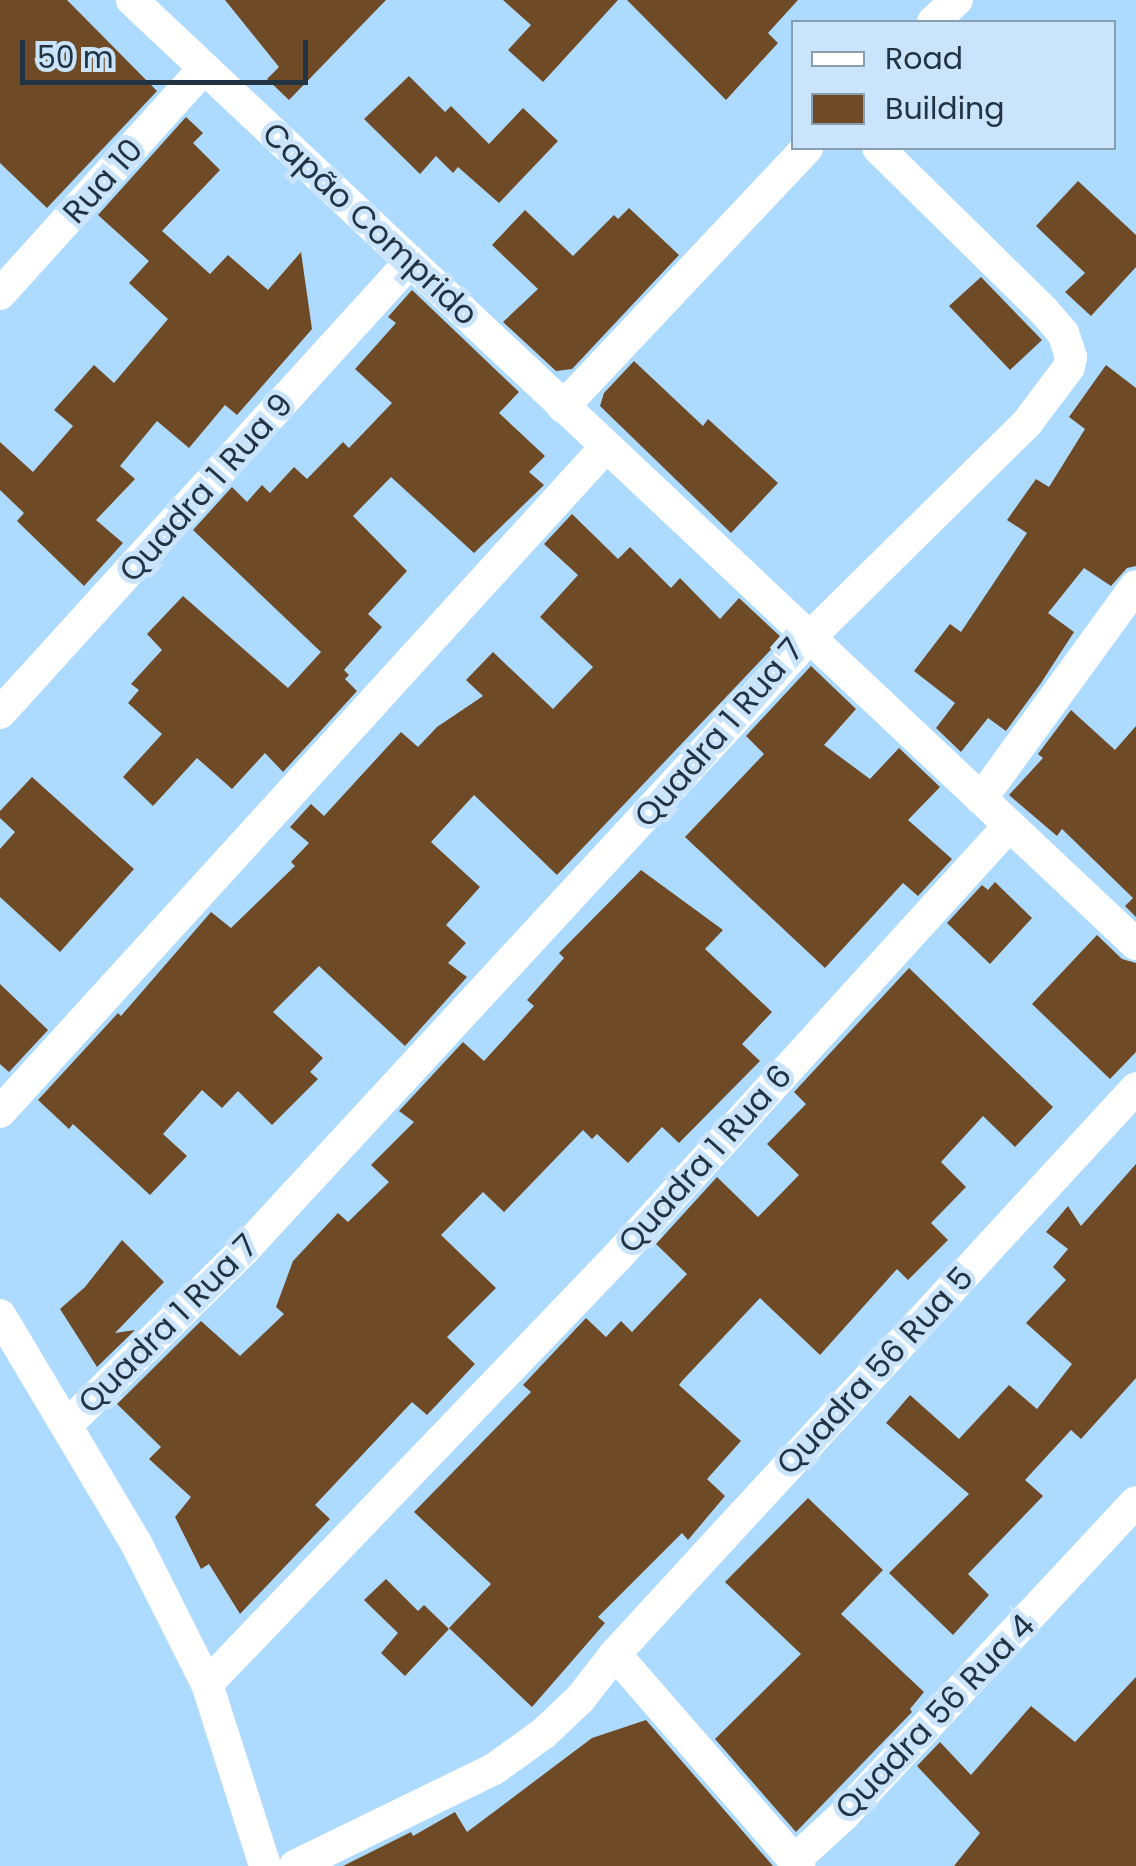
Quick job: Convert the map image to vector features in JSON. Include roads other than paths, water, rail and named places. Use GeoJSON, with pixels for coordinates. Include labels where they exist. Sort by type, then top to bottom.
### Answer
{"type":"FeatureCollection","features":[{"type":"Feature","properties":{"kind":"street","name":"Capão Comprido"},"geometry":{"type":"LineString","coordinates":[[132,0],[604,449]]}},
{"type":"Feature","properties":{"kind":"street"},"geometry":{"type":"LineString","coordinates":[[935,20],[956,0]]}},
{"type":"Feature","properties":{"kind":"street","name":"Rua 10"},"geometry":{"type":"LineString","coordinates":[[0,294],[204,68]]}},
{"type":"Feature","properties":{"kind":"street"},"geometry":{"type":"LineString","coordinates":[[563,407],[805,150]]}},
{"type":"Feature","properties":{"kind":"street"},"geometry":{"type":"LineString","coordinates":[[880,150],[1043,310],[1063,333],[1071,357],[1062,378],[1035,414],[810,637],[1136,944]]}},
{"type":"Feature","properties":{"kind":"street","name":"Quadra 1 Rua 9"},"geometry":{"type":"LineString","coordinates":[[0,713],[410,262]]}},
{"type":"Feature","properties":{"kind":"street"},"geometry":{"type":"LineString","coordinates":[[0,1112],[604,449]]}},
{"type":"Feature","properties":{"kind":"street","name":"Quadra 1 Rua 7"},"geometry":{"type":"LineString","coordinates":[[207,1684],[136,1543],[68,1424],[244,1250],[436,1047],[810,637],[604,449]]}},
{"type":"Feature","properties":{"kind":"street"},"geometry":{"type":"LineString","coordinates":[[982,799],[1136,586]]}},
{"type":"Feature","properties":{"kind":"street","name":"Quadra 1 Rua 6"},"geometry":{"type":"LineString","coordinates":[[207,1684],[618,1256],[1008,827]]}},
{"type":"Feature","properties":{"kind":"street","name":"Quadra 56 Rua 5"},"geometry":{"type":"LineString","coordinates":[[295,1866],[494,1769],[544,1733],[580,1700],[615,1654],[1136,1088]]}},
{"type":"Feature","properties":{"kind":"street"},"geometry":{"type":"LineString","coordinates":[[0,1315],[68,1424]]}},
{"type":"Feature","properties":{"kind":"street","name":"Quadra 56 Rua 4"},"geometry":{"type":"LineString","coordinates":[[615,1654],[797,1863],[1136,1502]]}},
{"type":"Feature","properties":{"kind":"street"},"geometry":{"type":"LineString","coordinates":[[207,1684],[265,1866]]}}]}
